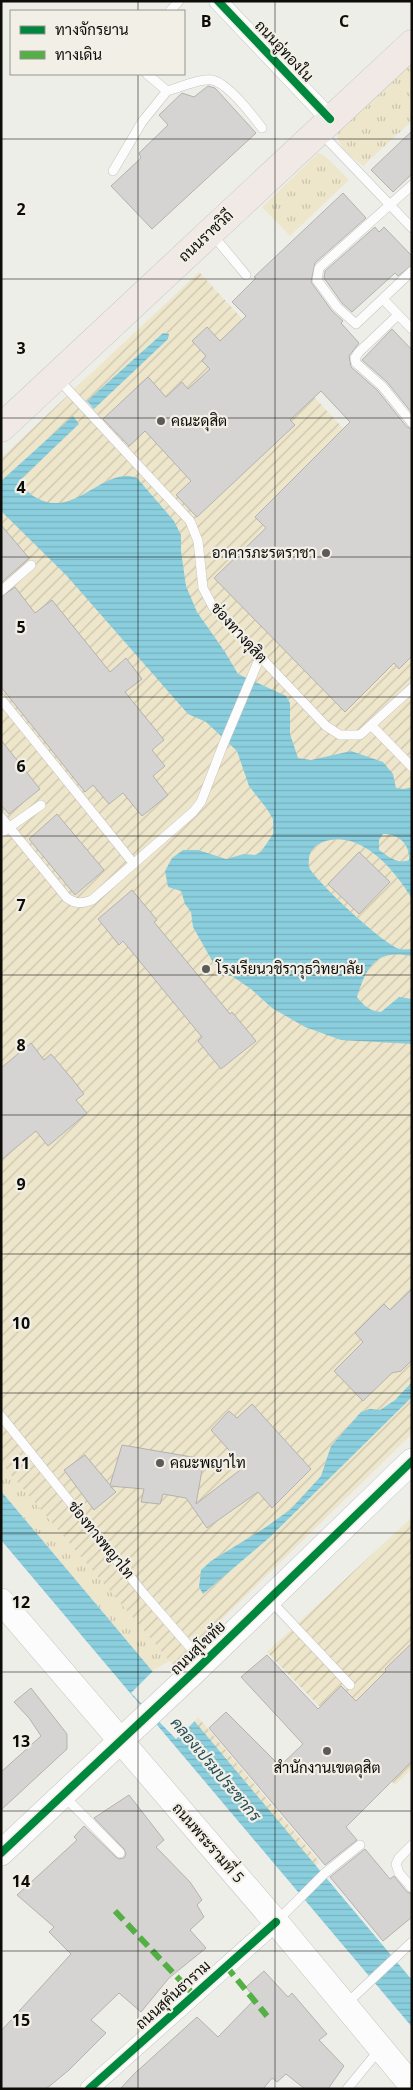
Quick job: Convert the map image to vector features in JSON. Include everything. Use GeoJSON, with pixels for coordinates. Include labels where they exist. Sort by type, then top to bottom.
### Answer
{"type":"FeatureCollection","features":[{"type":"Feature","properties":{"kind":"main road","name":"ถนนราชวิถี"},"geometry":{"type":"LineString","coordinates":[[1,428],[412,44]]}},
{"type":"Feature","properties":{"kind":"main road","name":"ถนนสุโขทัย"},"geometry":{"type":"LineString","coordinates":[[1,1854],[412,1461]]}},
{"type":"Feature","properties":{"kind":"main road","name":"ถนนพระรามที่ 5"},"geometry":{"type":"LineString","coordinates":[[1,1601],[276,1922],[412,2086]]}},
{"type":"Feature","properties":{"kind":"street","name":"ถนนอู่ทองใน"},"geometry":{"type":"LineString","coordinates":[[218,1],[324,125]]}},
{"type":"Feature","properties":{"kind":"street","name":"ถนนสุคันธาราม"},"geometry":{"type":"LineString","coordinates":[[89,2089],[276,1922]]}},
{"type":"Feature","properties":{"kind":"lane"},"geometry":{"type":"LineString","coordinates":[[148,75],[166,91]]}},
{"type":"Feature","properties":{"kind":"lane"},"geometry":{"type":"LineString","coordinates":[[113,171],[142,122],[166,91],[205,80],[213,80],[236,97],[262,128]]}},
{"type":"Feature","properties":{"kind":"lane"},"geometry":{"type":"LineString","coordinates":[[324,125],[390,205],[412,228]]}},
{"type":"Feature","properties":{"kind":"lane"},"geometry":{"type":"LineString","coordinates":[[412,185],[319,268],[317,280],[337,307],[356,324],[412,271]]}},
{"type":"Feature","properties":{"kind":"lane"},"geometry":{"type":"LineString","coordinates":[[210,232],[246,275]]}},
{"type":"Feature","properties":{"kind":"lane"},"geometry":{"type":"LineString","coordinates":[[383,299],[412,329]]}},
{"type":"Feature","properties":{"kind":"lane"},"geometry":{"type":"LineString","coordinates":[[398,315],[355,358],[356,363],[382,386],[412,423]]}},
{"type":"Feature","properties":{"kind":"lane","name":"ช่องทางดุสิต"},"geometry":{"type":"LineString","coordinates":[[56,377],[190,521],[198,541],[204,588],[213,607],[326,726],[340,735],[360,735],[412,688]]}},
{"type":"Feature","properties":{"kind":"lane"},"geometry":{"type":"LineString","coordinates":[[1,591],[31,564]]}},
{"type":"Feature","properties":{"kind":"lane"},"geometry":{"type":"LineString","coordinates":[[1,817],[67,898],[74,903],[92,900],[193,812],[201,802],[260,657]]}},
{"type":"Feature","properties":{"kind":"lane"},"geometry":{"type":"LineString","coordinates":[[1,699],[134,864]]}},
{"type":"Feature","properties":{"kind":"lane"},"geometry":{"type":"LineString","coordinates":[[371,725],[412,767]]}},
{"type":"Feature","properties":{"kind":"lane"},"geometry":{"type":"LineString","coordinates":[[1,833],[41,805]]}},
{"type":"Feature","properties":{"kind":"lane","name":"ช่องทางพญาไท"},"geometry":{"type":"LineString","coordinates":[[1,1416],[148,1599],[195,1670]]}},
{"type":"Feature","properties":{"kind":"lane"},"geometry":{"type":"LineString","coordinates":[[269,1598],[350,1685]]}},
{"type":"Feature","properties":{"kind":"lane"},"geometry":{"type":"LineString","coordinates":[[63,1795],[120,1853]]}},
{"type":"Feature","properties":{"kind":"lane"},"geometry":{"type":"LineString","coordinates":[[276,1922],[325,1873],[360,1845]]}},
{"type":"Feature","properties":{"kind":"lane"},"geometry":{"type":"LineString","coordinates":[[412,1845],[399,1858],[396,1864],[399,1873],[412,1888]]}},
{"type":"Feature","properties":{"kind":"lane"},"geometry":{"type":"LineString","coordinates":[[344,2006],[412,1942]]}},
{"type":"Feature","properties":{"kind":"lane"},"geometry":{"type":"LineString","coordinates":[[347,2089],[385,2055]]}},
{"type":"Feature","properties":{"kind":"green space"},"geometry":{"type":"Polygon","coordinates":[[[412,60],[412,121],[363,166],[339,142],[337,129],[412,60]]]}},
{"type":"Feature","properties":{"kind":"green space"},"geometry":{"type":"Polygon","coordinates":[[[318,153],[325,156],[349,180],[290,236],[262,207],[318,153]]]}},
{"type":"Feature","properties":{"kind":"green space","name":"โรงเรียนวชิราวุธวิทยาลัย"},"geometry":{"type":"Polygon","coordinates":[[[199,272],[412,503],[412,1434],[174,1666],[1,1463],[1,458],[199,272]]]}},
{"type":"Feature","properties":{"kind":"green space"},"geometry":{"type":"Polygon","coordinates":[[[1,1463],[170,1661],[152,1671],[1,1491],[1,1463]]]}},
{"type":"Feature","properties":{"kind":"green space"},"geometry":{"type":"Polygon","coordinates":[[[412,1517],[412,1769],[395,1785],[267,1652],[412,1517]]]}},
{"type":"Feature","properties":{"kind":"green space"},"geometry":{"type":"Polygon","coordinates":[[[198,1717],[319,1863],[315,1866],[194,1722],[198,1717]]]}},
{"type":"Feature","properties":{"kind":"water"},"geometry":{"type":"Polygon","coordinates":[[[163,333],[169,334],[168,339],[94,409],[87,401],[163,333]]]}},
{"type":"Feature","properties":{"kind":"water"},"geometry":{"type":"Polygon","coordinates":[[[73,416],[79,424],[19,481],[29,492],[49,503],[63,502],[76,498],[112,479],[124,476],[137,478],[174,521],[181,535],[181,551],[186,586],[197,612],[238,674],[286,696],[290,703],[290,734],[298,758],[311,760],[351,751],[383,762],[393,774],[396,788],[412,787],[412,899],[397,876],[387,865],[363,846],[350,841],[337,839],[315,846],[310,855],[309,866],[325,887],[367,926],[392,945],[402,949],[412,949],[412,956],[389,955],[374,962],[365,977],[357,997],[368,1008],[381,1012],[399,997],[412,999],[412,1044],[341,1040],[305,1027],[272,1008],[251,989],[214,964],[193,927],[191,912],[185,904],[181,891],[168,887],[165,871],[172,858],[183,850],[198,850],[226,859],[244,854],[255,855],[261,852],[273,834],[273,819],[249,786],[237,751],[206,722],[188,714],[66,575],[1,511],[1,481],[73,416]],[[383,834],[379,840],[379,850],[397,861],[409,860],[408,849],[402,841],[389,834],[383,834]]]}},
{"type":"Feature","properties":{"kind":"water"},"geometry":{"type":"Polygon","coordinates":[[[412,1382],[412,1397],[269,1538],[203,1594],[199,1587],[201,1570],[211,1561],[291,1509],[321,1476],[331,1446],[361,1412],[370,1409],[380,1410],[395,1400],[412,1382]]]}},
{"type":"Feature","properties":{"kind":"water","name":"คลองเปรมประชากร"},"geometry":{"type":"Polygon","coordinates":[[[1,1491],[412,1980],[412,2027],[1,1540],[1,1491]]]}},
{"type":"Feature","properties":{"kind":"pier"},"geometry":{"type":"Polygon","coordinates":[[[154,1670],[196,1720],[176,1739],[131,1693],[154,1670]]]}},
{"type":"Feature","properties":{"kind":"building"},"geometry":{"type":"Polygon","coordinates":[[[208,86],[215,88],[256,133],[152,229],[111,186],[141,158],[139,153],[168,125],[159,115],[182,93],[194,97],[208,86]]]}},
{"type":"Feature","properties":{"kind":"building"},"geometry":{"type":"Polygon","coordinates":[[[412,131],[412,174],[393,192],[371,170],[412,131]]]}},
{"type":"Feature","properties":{"kind":"building"},"geometry":{"type":"Polygon","coordinates":[[[343,193],[366,218],[315,263],[311,282],[332,311],[343,321],[341,323],[359,343],[349,356],[351,367],[377,390],[407,427],[412,429],[412,656],[399,669],[394,663],[345,712],[214,578],[266,528],[255,517],[350,422],[321,391],[290,420],[295,425],[197,517],[176,495],[191,481],[145,431],[129,446],[103,419],[148,377],[166,397],[182,382],[188,389],[210,369],[202,361],[206,356],[192,341],[207,327],[220,341],[246,316],[232,302],[256,278],[254,277],[343,193]]]}},
{"type":"Feature","properties":{"kind":"building"},"geometry":{"type":"Polygon","coordinates":[[[375,227],[379,232],[384,227],[412,256],[412,265],[398,276],[395,273],[352,312],[342,303],[324,278],[325,271],[375,227]]]}},
{"type":"Feature","properties":{"kind":"building"},"geometry":{"type":"Polygon","coordinates":[[[392,329],[412,350],[412,413],[387,382],[362,360],[392,329]]]}},
{"type":"Feature","properties":{"kind":"building"},"geometry":{"type":"Polygon","coordinates":[[[1,525],[29,558],[1,583],[1,525]]]}},
{"type":"Feature","properties":{"kind":"building"},"geometry":{"type":"Polygon","coordinates":[[[15,587],[35,613],[52,600],[110,672],[126,658],[142,679],[125,692],[164,740],[152,750],[165,766],[153,776],[168,795],[142,816],[123,793],[109,804],[93,785],[85,792],[1,687],[1,597],[15,587]]]}},
{"type":"Feature","properties":{"kind":"building"},"geometry":{"type":"Polygon","coordinates":[[[1,740],[40,789],[9,814],[1,805],[1,740]]]}},
{"type":"Feature","properties":{"kind":"building"},"geometry":{"type":"Polygon","coordinates":[[[57,814],[104,870],[75,895],[29,839],[57,814]]]}},
{"type":"Feature","properties":{"kind":"building"},"geometry":{"type":"Polygon","coordinates":[[[359,852],[390,882],[359,914],[328,884],[359,852]]]}},
{"type":"Feature","properties":{"kind":"building"},"geometry":{"type":"Polygon","coordinates":[[[132,890],[157,920],[154,922],[230,1014],[232,1012],[256,1041],[221,1069],[198,1041],[202,1037],[123,941],[119,945],[98,919],[132,890]]]}},
{"type":"Feature","properties":{"kind":"building"},"geometry":{"type":"Polygon","coordinates":[[[31,1043],[44,1060],[51,1054],[73,1080],[84,1094],[76,1100],[87,1113],[48,1146],[36,1131],[1,1160],[1,1068],[31,1043]]]}},
{"type":"Feature","properties":{"kind":"building"},"geometry":{"type":"Polygon","coordinates":[[[412,1289],[412,1360],[401,1371],[392,1373],[363,1401],[334,1371],[363,1342],[355,1333],[384,1304],[390,1310],[412,1289]]]}},
{"type":"Feature","properties":{"kind":"building","name":"คณะพญาไท"},"geometry":{"type":"Polygon","coordinates":[[[252,1404],[311,1469],[272,1508],[258,1492],[207,1528],[186,1498],[163,1494],[160,1504],[141,1502],[144,1489],[110,1486],[116,1492],[94,1510],[64,1470],[85,1455],[110,1485],[122,1445],[204,1459],[196,1504],[244,1467],[211,1430],[229,1411],[237,1418],[252,1404]]]}},
{"type":"Feature","properties":{"kind":"building","name":"สำนักงานเขตดุสิต"},"geometry":{"type":"Polygon","coordinates":[[[412,1643],[412,1761],[346,1827],[357,1840],[325,1865],[209,1728],[226,1712],[280,1766],[303,1744],[241,1677],[267,1655],[318,1709],[341,1686],[356,1701],[412,1643]]]}},
{"type":"Feature","properties":{"kind":"building"},"geometry":{"type":"Polygon","coordinates":[[[31,1688],[67,1734],[67,1749],[1,1810],[1,1772],[41,1736],[29,1718],[14,1702],[31,1688]]]}},
{"type":"Feature","properties":{"kind":"building"},"geometry":{"type":"Polygon","coordinates":[[[129,1795],[164,1840],[156,1847],[190,1882],[202,1900],[197,1905],[204,1917],[190,1930],[206,1948],[169,1978],[141,2012],[119,1993],[91,2020],[106,2033],[69,2070],[46,2089],[1,2089],[1,2031],[71,1954],[49,1932],[54,1927],[17,1895],[77,1840],[74,1837],[84,1826],[116,1857],[119,1859],[124,1858],[126,1854],[124,1849],[94,1818],[129,1795]]]}},
{"type":"Feature","properties":{"kind":"building"},"geometry":{"type":"Polygon","coordinates":[[[365,1849],[390,1879],[394,1876],[407,1892],[412,1894],[412,1917],[383,1941],[330,1877],[365,1849]]]}},
{"type":"Feature","properties":{"kind":"building"},"geometry":{"type":"Polygon","coordinates":[[[264,1971],[288,1997],[292,1993],[327,2034],[319,2040],[344,2066],[328,2089],[305,2089],[286,2074],[277,2082],[272,2078],[263,2089],[120,2089],[197,2017],[218,2037],[255,1999],[246,1987],[264,1971]]]}},
{"type":"Feature","properties":{"kind":"marked path"},"geometry":{"type":"LineString","coordinates":[[115,1911],[194,1995]]}},
{"type":"Feature","properties":{"kind":"marked path"},"geometry":{"type":"LineString","coordinates":[[226,1966],[267,2016]]}},
{"type":"Feature","properties":{"kind":"cycle path"},"geometry":{"type":"LineString","coordinates":[[218,1],[330,119]]}},
{"type":"Feature","properties":{"kind":"cycle path"},"geometry":{"type":"LineString","coordinates":[[1,1853],[196,1670],[412,1461]]}},
{"type":"Feature","properties":{"kind":"cycle path"},"geometry":{"type":"LineString","coordinates":[[89,2089],[276,1922]]}},
{"type":"Feature","properties":{"kind":"place","name":"คณะดุสิต"},"geometry":{"type":"Point","coordinates":[161,421]}},
{"type":"Feature","properties":{"kind":"place","name":"อาคารภะรตราชา"},"geometry":{"type":"Point","coordinates":[326,553]}},
{"type":"Feature","properties":{"kind":"place","name":"โรงเรียนวชิราวุธวิทยาลัย"},"geometry":{"type":"Point","coordinates":[206,969]}},
{"type":"Feature","properties":{"kind":"place","name":"คณะพญาไท"},"geometry":{"type":"Point","coordinates":[160,1463]}},
{"type":"Feature","properties":{"kind":"place","name":"สำนักงานเขตดุสิต"},"geometry":{"type":"Point","coordinates":[327,1751]}}]}
